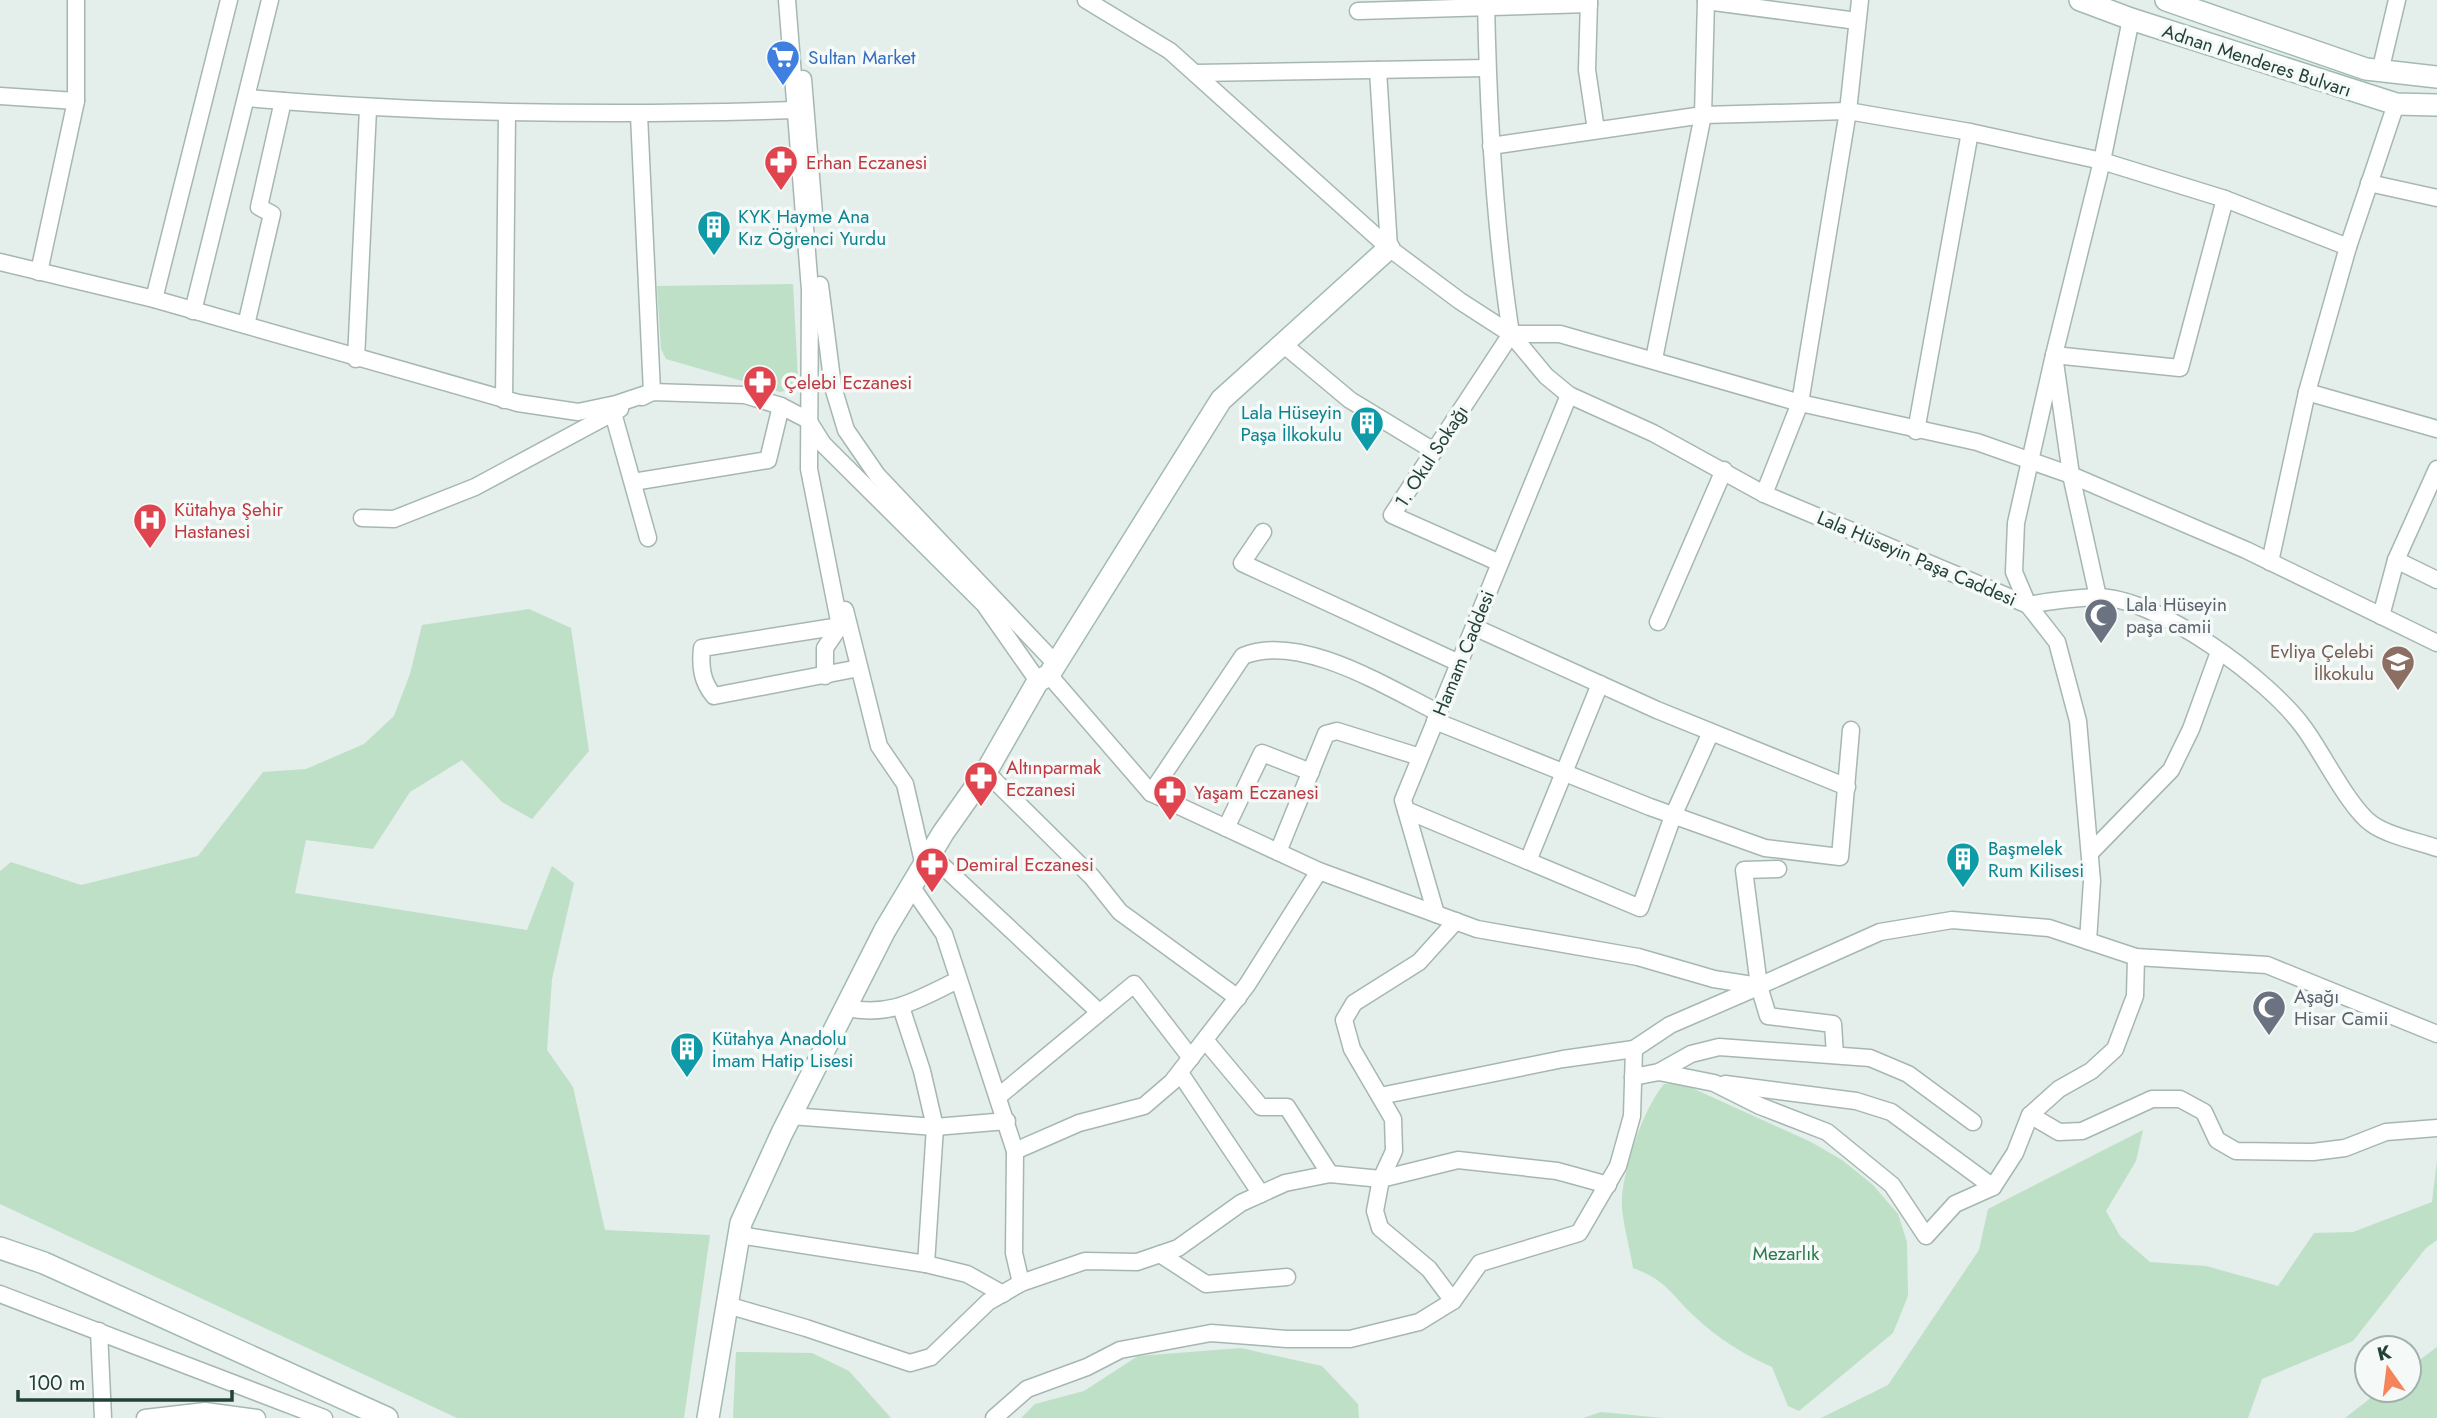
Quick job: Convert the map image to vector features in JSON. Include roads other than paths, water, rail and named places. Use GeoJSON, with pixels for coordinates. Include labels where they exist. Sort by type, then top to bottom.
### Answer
{"type":"FeatureCollection","features":[{"type":"Feature","properties":{"kind":"street"},"geometry":{"type":"LineString","coordinates":[[39,272],[76,101],[76,0]]}},
{"type":"Feature","properties":{"kind":"street"},"geometry":{"type":"LineString","coordinates":[[154,299],[229,0]]}},
{"type":"Feature","properties":{"kind":"street"},"geometry":{"type":"LineString","coordinates":[[193,311],[270,0]]}},
{"type":"Feature","properties":{"kind":"street"},"geometry":{"type":"LineString","coordinates":[[787,0],[810,290],[812,345],[808,420],[809,470],[844,625],[859,668],[879,746],[905,784],[927,860],[1099,1012]]}},
{"type":"Feature","properties":{"kind":"street"},"geometry":{"type":"LineString","coordinates":[[797,0],[821,297],[833,387],[846,430],[877,475],[1151,793],[1319,871],[1477,929],[1638,957],[1714,979],[1759,986]]}},
{"type":"Feature","properties":{"kind":"street"},"geometry":{"type":"LineString","coordinates":[[1086,0],[1170,51],[1389,247],[1460,301],[1511,334],[1560,334],[1800,403],[1916,431],[1977,442],[2028,463],[2071,475],[2270,562],[2437,643]]}},
{"type":"Feature","properties":{"kind":"street"},"geometry":{"type":"LineString","coordinates":[[1654,359],[1703,115],[1706,0],[1857,21]]}},
{"type":"Feature","properties":{"kind":"street"},"geometry":{"type":"LineString","coordinates":[[1764,494],[1800,403],[1848,111],[1860,0]]}},
{"type":"Feature","properties":{"kind":"street","name":"Adnan Menderes Bulvarı"},"geometry":{"type":"LineString","coordinates":[[2080,0],[2131,19],[2396,104],[2437,105]]}},
{"type":"Feature","properties":{"kind":"street","name":"Adnan Menderes Bulvarı"},"geometry":{"type":"LineString","coordinates":[[2166,0],[2380,72],[2437,77]]}},
{"type":"Feature","properties":{"kind":"street"},"geometry":{"type":"LineString","coordinates":[[2380,72],[2397,0]]}},
{"type":"Feature","properties":{"kind":"street"},"geometry":{"type":"LineString","coordinates":[[1358,11],[1589,2],[1587,70],[1596,130]]}},
{"type":"Feature","properties":{"kind":"street"},"geometry":{"type":"LineString","coordinates":[[1486,4],[1487,68],[1498,249],[1511,334]]}},
{"type":"Feature","properties":{"kind":"street"},"geometry":{"type":"LineString","coordinates":[[2131,19],[2102,161],[2028,463],[2016,523],[2014,572],[2028,605],[2098,597],[2137,605],[2175,621],[2275,696],[2302,725],[2372,824],[2437,848]]}},
{"type":"Feature","properties":{"kind":"street"},"geometry":{"type":"LineString","coordinates":[[1196,73],[1487,68]]}},
{"type":"Feature","properties":{"kind":"street"},"geometry":{"type":"LineString","coordinates":[[1378,70],[1389,247]]}},
{"type":"Feature","properties":{"kind":"street"},"geometry":{"type":"LineString","coordinates":[[0,96],[76,101]]}},
{"type":"Feature","properties":{"kind":"street"},"geometry":{"type":"LineString","coordinates":[[247,98],[368,109],[430,108],[507,113],[639,115],[794,110]]}},
{"type":"Feature","properties":{"kind":"street"},"geometry":{"type":"LineString","coordinates":[[246,326],[272,214],[258,207],[284,101]]}},
{"type":"Feature","properties":{"kind":"street"},"geometry":{"type":"LineString","coordinates":[[2270,562],[2307,392],[2348,247],[2396,104]]}},
{"type":"Feature","properties":{"kind":"street"},"geometry":{"type":"LineString","coordinates":[[356,359],[368,109]]}},
{"type":"Feature","properties":{"kind":"street"},"geometry":{"type":"LineString","coordinates":[[1492,146],[1703,115],[1848,111],[1969,132],[2102,161],[2225,199],[2348,247]]}},
{"type":"Feature","properties":{"kind":"street"},"geometry":{"type":"LineString","coordinates":[[504,400],[507,113]]}},
{"type":"Feature","properties":{"kind":"street"},"geometry":{"type":"LineString","coordinates":[[639,115],[652,392]]}},
{"type":"Feature","properties":{"kind":"street"},"geometry":{"type":"LineString","coordinates":[[1916,431],[1969,132]]}},
{"type":"Feature","properties":{"kind":"street"},"geometry":{"type":"LineString","coordinates":[[2369,183],[2437,198]]}},
{"type":"Feature","properties":{"kind":"street"},"geometry":{"type":"LineString","coordinates":[[2054,355],[2180,368],[2225,199]]}},
{"type":"Feature","properties":{"kind":"street"},"geometry":{"type":"LineString","coordinates":[[708,1418],[741,1223],[790,1116],[911,886],[1222,400],[1389,247]]}},
{"type":"Feature","properties":{"kind":"street"},"geometry":{"type":"LineString","coordinates":[[0,262],[154,299],[504,400],[578,411],[617,404],[652,392],[745,395],[781,406],[808,420],[823,444],[984,604],[1048,674]]}},
{"type":"Feature","properties":{"kind":"street","name":"Lala Hüseyin Paşa Caddesi"},"geometry":{"type":"LineString","coordinates":[[1511,334],[1546,376],[1569,395],[1653,433],[1764,494],[2028,605],[2057,642],[2078,721],[2092,881],[2088,941]]}},
{"type":"Feature","properties":{"kind":"street","name":"1. Okul Sokağı"},"geometry":{"type":"LineString","coordinates":[[1500,563],[1392,515],[1511,334]]}},
{"type":"Feature","properties":{"kind":"street"},"geometry":{"type":"LineString","coordinates":[[1283,344],[1350,400],[1434,452]]}},
{"type":"Feature","properties":{"kind":"street"},"geometry":{"type":"LineString","coordinates":[[2054,355],[2071,475],[2098,597]]}},
{"type":"Feature","properties":{"kind":"street"},"geometry":{"type":"LineString","coordinates":[[809,392],[833,387]]}},
{"type":"Feature","properties":{"kind":"street"},"geometry":{"type":"LineString","coordinates":[[362,518],[394,519],[475,487],[652,392]]}},
{"type":"Feature","properties":{"kind":"street"},"geometry":{"type":"LineString","coordinates":[[2307,392],[2437,429]]}},
{"type":"Feature","properties":{"kind":"street","name":"Hamam Caddesi"},"geometry":{"type":"LineString","coordinates":[[1436,914],[1402,800],[1569,395]]}},
{"type":"Feature","properties":{"kind":"street"},"geometry":{"type":"LineString","coordinates":[[633,482],[768,460],[781,406]]}},
{"type":"Feature","properties":{"kind":"street"},"geometry":{"type":"LineString","coordinates":[[613,412],[648,538]]}},
{"type":"Feature","properties":{"kind":"street"},"geometry":{"type":"LineString","coordinates":[[825,676],[825,648],[844,625],[818,469],[823,444],[846,430]]}},
{"type":"Feature","properties":{"kind":"street"},"geometry":{"type":"LineString","coordinates":[[2381,616],[2396,560],[2437,469]]}},
{"type":"Feature","properties":{"kind":"street"},"geometry":{"type":"LineString","coordinates":[[1658,622],[1724,470]]}},
{"type":"Feature","properties":{"kind":"street"},"geometry":{"type":"LineString","coordinates":[[1263,532],[1242,563],[1459,663]]}},
{"type":"Feature","properties":{"kind":"street"},"geometry":{"type":"LineString","coordinates":[[2396,560],[2437,580]]}},
{"type":"Feature","properties":{"kind":"street"},"geometry":{"type":"LineString","coordinates":[[844,625],[702,648],[705,685],[714,696],[859,668]]}},
{"type":"Feature","properties":{"kind":"street"},"geometry":{"type":"LineString","coordinates":[[1474,627],[1711,732],[1847,787]]}},
{"type":"Feature","properties":{"kind":"street"},"geometry":{"type":"LineString","coordinates":[[1151,793],[1243,656],[1259,649],[1289,652],[1336,663],[1437,717],[1562,772],[1673,816],[1765,848],[1840,857],[1851,730]]}},
{"type":"Feature","properties":{"kind":"street"},"geometry":{"type":"LineString","coordinates":[[2090,853],[2171,770],[2190,729],[2219,652]]}},
{"type":"Feature","properties":{"kind":"street"},"geometry":{"type":"LineString","coordinates":[[1528,861],[1600,684]]}},
{"type":"Feature","properties":{"kind":"street"},"geometry":{"type":"LineString","coordinates":[[1278,852],[1326,734],[1337,732],[1420,757]]}},
{"type":"Feature","properties":{"kind":"street"},"geometry":{"type":"LineString","coordinates":[[1406,810],[1640,908],[1673,816],[1711,732]]}},
{"type":"Feature","properties":{"kind":"street"},"geometry":{"type":"LineString","coordinates":[[1226,828],[1262,753],[1311,772]]}},
{"type":"Feature","properties":{"kind":"street"},"geometry":{"type":"LineString","coordinates":[[986,772],[1082,867],[1119,912],[1238,998]]}},
{"type":"Feature","properties":{"kind":"street"},"geometry":{"type":"LineString","coordinates":[[1778,869],[1744,870],[1759,986],[1768,1016],[1833,1024],[1835,1055]]}},
{"type":"Feature","properties":{"kind":"street"},"geometry":{"type":"LineString","coordinates":[[1015,1151],[1079,1122],[1144,1106],[1180,1073],[1238,998],[1319,871]]}},
{"type":"Feature","properties":{"kind":"street"},"geometry":{"type":"LineString","coordinates":[[911,886],[944,934],[1015,1151],[1014,1253],[1021,1283]]}},
{"type":"Feature","properties":{"kind":"street"},"geometry":{"type":"LineString","coordinates":[[1380,1096],[1563,1059],[1634,1049],[1670,1025],[1880,932],[1952,920],[2049,928],[2136,957],[2267,965],[2437,1034]]}},
{"type":"Feature","properties":{"kind":"street"},"geometry":{"type":"LineString","coordinates":[[1452,1301],[1429,1269],[1380,1228],[1376,1211],[1381,1179],[1394,1151],[1392,1119],[1352,1049],[1344,1020],[1354,1003],[1419,961],[1456,921]]}},
{"type":"Feature","properties":{"kind":"street"},"geometry":{"type":"LineString","coordinates":[[1714,1083],[1760,1106],[1827,1132],[1892,1185],[1926,1236],[1955,1204],[1993,1186],[2015,1153],[2030,1115],[2059,1089],[2091,1071],[2115,1049],[2134,996],[2136,957]]}},
{"type":"Feature","properties":{"kind":"street"},"geometry":{"type":"LineString","coordinates":[[846,1008],[872,1013],[901,1007],[958,980]]}},
{"type":"Feature","properties":{"kind":"street"},"geometry":{"type":"LineString","coordinates":[[999,1096],[1134,984],[1191,1058]]}},
{"type":"Feature","properties":{"kind":"street"},"geometry":{"type":"LineString","coordinates":[[901,1007],[922,1071],[935,1126],[926,1264]]}},
{"type":"Feature","properties":{"kind":"street"},"geometry":{"type":"LineString","coordinates":[[1205,1040],[1261,1107],[1287,1107],[1330,1174]]}},
{"type":"Feature","properties":{"kind":"street"},"geometry":{"type":"LineString","coordinates":[[1633,1077],[1659,1072],[1691,1054],[1719,1047],[1870,1058],[1908,1074],[1973,1122]]}},
{"type":"Feature","properties":{"kind":"street"},"geometry":{"type":"LineString","coordinates":[[994,1418],[1027,1389],[1087,1367],[1121,1350],[1211,1333],[1287,1339],[1350,1339],[1419,1322],[1452,1301],[1480,1263],[1579,1233],[1619,1166],[1632,1116],[1634,1049]]}},
{"type":"Feature","properties":{"kind":"street"},"geometry":{"type":"LineString","coordinates":[[1659,1072],[1714,1083],[1856,1101],[1891,1112],[1993,1186]]}},
{"type":"Feature","properties":{"kind":"street"},"geometry":{"type":"LineString","coordinates":[[1180,1073],[1261,1194]]}},
{"type":"Feature","properties":{"kind":"street"},"geometry":{"type":"LineString","coordinates":[[2030,1115],[2059,1132],[2082,1131],[2152,1099],[2180,1099],[2204,1112],[2217,1140],[2236,1151],[2313,1152],[2345,1147],[2386,1132],[2437,1128]]}},
{"type":"Feature","properties":{"kind":"street"},"geometry":{"type":"LineString","coordinates":[[790,1116],[935,1126],[1006,1121]]}},
{"type":"Feature","properties":{"kind":"street"},"geometry":{"type":"LineString","coordinates":[[727,1305],[910,1363],[931,1357],[988,1302],[1021,1283],[1085,1261],[1138,1262],[1178,1248],[1241,1203],[1285,1184],[1330,1174],[1381,1179],[1458,1160],[1557,1171],[1608,1185]]}},
{"type":"Feature","properties":{"kind":"street"},"geometry":{"type":"LineString","coordinates":[[739,1235],[926,1264],[967,1274],[1003,1294]]}},
{"type":"Feature","properties":{"kind":"street"},"geometry":{"type":"LineString","coordinates":[[0,1248],[44,1263],[387,1418]]}},
{"type":"Feature","properties":{"kind":"street"},"geometry":{"type":"LineString","coordinates":[[1160,1254],[1206,1284],[1287,1276]]}},
{"type":"Feature","properties":{"kind":"street"},"geometry":{"type":"LineString","coordinates":[[0,1294],[324,1418]]}},
{"type":"Feature","properties":{"kind":"street"},"geometry":{"type":"LineString","coordinates":[[99,1331],[103,1418]]}},
{"type":"Feature","properties":{"kind":"street"},"geometry":{"type":"LineString","coordinates":[[145,1418],[205,1410],[257,1418]]}},
{"type":"Feature","properties":{"kind":"place","name":"Sultan Market"},"geometry":{"type":"Point","coordinates":[783,87]}},
{"type":"Feature","properties":{"kind":"place","name":"Erhan Eczanesi"},"geometry":{"type":"Point","coordinates":[781,192]}},
{"type":"Feature","properties":{"kind":"place","name":"KYK Hayme Ana Kız Öğrenci Yurdu"},"geometry":{"type":"Point","coordinates":[714,257]}},
{"type":"Feature","properties":{"kind":"place","name":"Çelebi Eczanesi"},"geometry":{"type":"Point","coordinates":[760,412]}},
{"type":"Feature","properties":{"kind":"place","name":"Lala Hüseyin Paşa İlkokulu"},"geometry":{"type":"Point","coordinates":[1367,453]}},
{"type":"Feature","properties":{"kind":"place","name":"Kütahya Şehir Hastanesi"},"geometry":{"type":"Point","coordinates":[150,550]}},
{"type":"Feature","properties":{"kind":"place","name":"Lala Hüseyin paşa camii"},"geometry":{"type":"Point","coordinates":[2101,645]}},
{"type":"Feature","properties":{"kind":"place","name":"Evliya Çelebi İlkokulu"},"geometry":{"type":"Point","coordinates":[2398,692]}},
{"type":"Feature","properties":{"kind":"place","name":"Altınparmak Eczanesi"},"geometry":{"type":"Point","coordinates":[981,808]}},
{"type":"Feature","properties":{"kind":"place","name":"Yaşam Eczanesi"},"geometry":{"type":"Point","coordinates":[1170,822]}},
{"type":"Feature","properties":{"kind":"place","name":"Başmelek Rum Kilisesi"},"geometry":{"type":"Point","coordinates":[1963,889]}},
{"type":"Feature","properties":{"kind":"place","name":"Demiral Eczanesi"},"geometry":{"type":"Point","coordinates":[932,894]}},
{"type":"Feature","properties":{"kind":"place","name":"Aşağı Hisar Camii"},"geometry":{"type":"Point","coordinates":[2269,1037]}},
{"type":"Feature","properties":{"kind":"place","name":"Kütahya Anadolu İmam Hatip Lisesi"},"geometry":{"type":"Point","coordinates":[687,1079]}},
{"type":"Feature","properties":{"kind":"park label","name":"Mezarlık"},"geometry":{"type":"Point","coordinates":[1786,1253]}}]}
